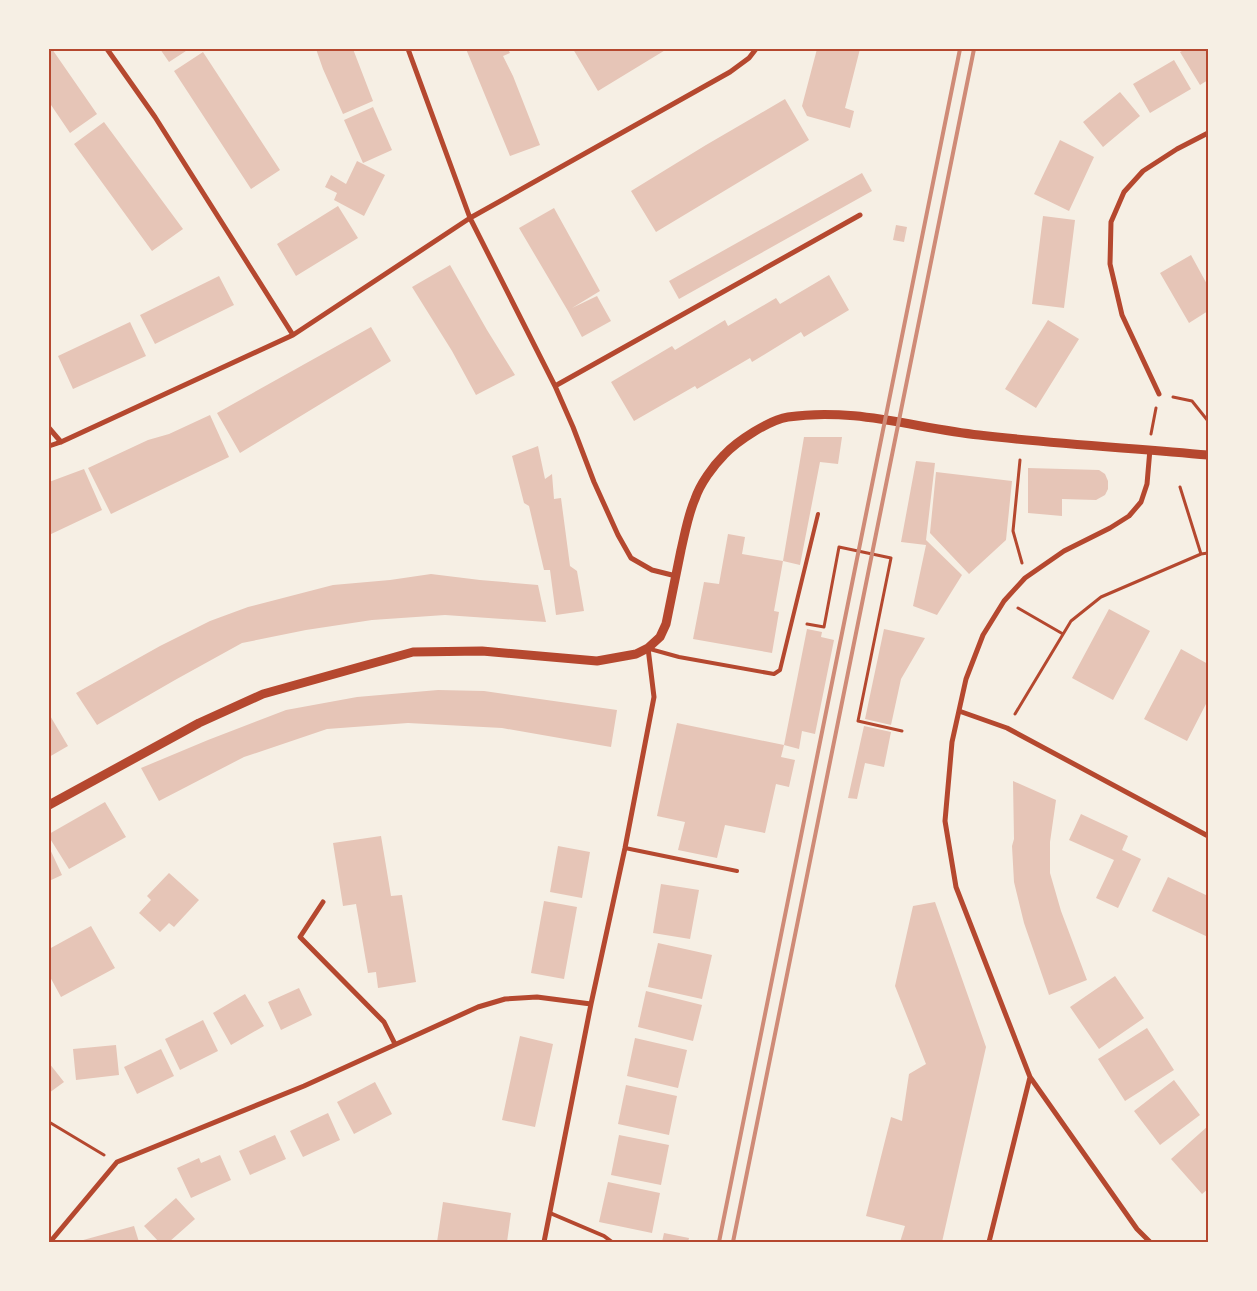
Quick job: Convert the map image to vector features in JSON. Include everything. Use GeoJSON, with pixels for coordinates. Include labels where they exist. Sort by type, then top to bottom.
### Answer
{"type":"FeatureCollection","features":[{"type":"Feature","properties":{"kind":"street"},"geometry":{"type":"LineString","coordinates":[[107,49],[155,117],[293,335]]}},
{"type":"Feature","properties":{"kind":"street"},"geometry":{"type":"LineString","coordinates":[[408,49],[470,218],[556,386],[594,482],[618,535],[631,558],[652,570],[676,576]]}},
{"type":"Feature","properties":{"kind":"street"},"geometry":{"type":"LineString","coordinates":[[49,446],[293,335],[470,218],[730,72],[749,58],[756,49]]}},
{"type":"Feature","properties":{"kind":"street"},"geometry":{"type":"LineString","coordinates":[[1159,394],[1122,315],[1110,264],[1111,222],[1124,192],[1143,171],[1177,149],[1208,133]]}},
{"type":"Feature","properties":{"kind":"street"},"geometry":{"type":"LineString","coordinates":[[556,386],[860,215]]}},
{"type":"Feature","properties":{"kind":"street"},"geometry":{"type":"LineString","coordinates":[[49,804],[199,723],[263,694],[413,652],[482,651],[597,661],[636,654],[648,648],[660,637],[666,624],[687,523],[695,497],[708,475],[724,454],[743,438],[765,425],[785,417],[810,414],[841,415],[1036,442],[1150,449],[1208,455]]}},
{"type":"Feature","properties":{"kind":"street"},"geometry":{"type":"LineString","coordinates":[[49,428],[61,442]]}},
{"type":"Feature","properties":{"kind":"street"},"geometry":{"type":"LineString","coordinates":[[1150,449],[1147,484],[1141,502],[1129,516],[1110,528],[1064,551],[1026,578],[1004,600],[983,635],[966,679],[952,742],[945,820],[956,887],[1030,1077],[1137,1229],[1150,1242]]}},
{"type":"Feature","properties":{"kind":"street"},"geometry":{"type":"LineString","coordinates":[[544,1242],[654,697],[648,648]]}},
{"type":"Feature","properties":{"kind":"street"},"geometry":{"type":"LineString","coordinates":[[959,711],[1007,728],[1208,836]]}},
{"type":"Feature","properties":{"kind":"street"},"geometry":{"type":"LineString","coordinates":[[323,902],[300,937],[384,1022],[395,1044]]}},
{"type":"Feature","properties":{"kind":"street"},"geometry":{"type":"LineString","coordinates":[[50,1242],[117,1162],[304,1086],[478,1007],[506,999],[537,997],[591,1004]]}},
{"type":"Feature","properties":{"kind":"street"},"geometry":{"type":"LineString","coordinates":[[989,1242],[1030,1077]]}},
{"type":"Feature","properties":{"kind":"lane"},"geometry":{"type":"LineString","coordinates":[[648,648],[679,656],[774,674],[780,670],[818,514]]}},
{"type":"Feature","properties":{"kind":"lane"},"geometry":{"type":"LineString","coordinates":[[625,848],[737,871]]}},
{"type":"Feature","properties":{"kind":"lane"},"geometry":{"type":"LineString","coordinates":[[550,1212],[604,1236],[612,1242]]}},
{"type":"Feature","properties":{"kind":"path"},"geometry":{"type":"LineString","coordinates":[[1150,449],[1152,421],[1159,394],[1192,401],[1208,421]]}},
{"type":"Feature","properties":{"kind":"path"},"geometry":{"type":"LineString","coordinates":[[1020,460],[1013,531],[1026,578]]}},
{"type":"Feature","properties":{"kind":"path"},"geometry":{"type":"LineString","coordinates":[[1180,487],[1201,554]]}},
{"type":"Feature","properties":{"kind":"path"},"geometry":{"type":"LineString","coordinates":[[814,625],[824,627],[840,547],[892,558],[858,721],[902,731]]}},
{"type":"Feature","properties":{"kind":"path"},"geometry":{"type":"LineString","coordinates":[[1007,728],[1071,621],[1101,597],[1201,554],[1208,553]]}},
{"type":"Feature","properties":{"kind":"path"},"geometry":{"type":"LineString","coordinates":[[1004,600],[1063,634]]}},
{"type":"Feature","properties":{"kind":"path"},"geometry":{"type":"LineString","coordinates":[[49,1122],[117,1162]]}},
{"type":"Feature","properties":{"kind":"building"},"geometry":{"type":"Polygon","coordinates":[[[49,49],[52,49],[97,114],[70,133],[49,102],[49,49]]]}},
{"type":"Feature","properties":{"kind":"building"},"geometry":{"type":"Polygon","coordinates":[[[160,49],[189,49],[169,62],[160,49]]]}},
{"type":"Feature","properties":{"kind":"building"},"geometry":{"type":"Polygon","coordinates":[[[316,49],[353,49],[373,101],[343,114],[316,49]]]}},
{"type":"Feature","properties":{"kind":"building"},"geometry":{"type":"Polygon","coordinates":[[[466,49],[508,49],[510,53],[503,56],[513,76],[540,145],[510,156],[466,49]]]}},
{"type":"Feature","properties":{"kind":"building"},"geometry":{"type":"Polygon","coordinates":[[[573,49],[667,49],[598,91],[573,49]]]}},
{"type":"Feature","properties":{"kind":"building"},"geometry":{"type":"Polygon","coordinates":[[[817,49],[860,49],[845,108],[854,111],[850,128],[807,116],[802,106],[817,49]]]}},
{"type":"Feature","properties":{"kind":"building"},"geometry":{"type":"Polygon","coordinates":[[[1186,49],[1208,49],[1208,80],[1200,85],[1180,52],[1186,49]]]}},
{"type":"Feature","properties":{"kind":"building"},"geometry":{"type":"Polygon","coordinates":[[[203,52],[280,170],[251,189],[174,71],[203,52]]]}},
{"type":"Feature","properties":{"kind":"building"},"geometry":{"type":"Polygon","coordinates":[[[1174,60],[1191,89],[1150,113],[1133,84],[1174,60]]]}},
{"type":"Feature","properties":{"kind":"building"},"geometry":{"type":"Polygon","coordinates":[[[1120,92],[1140,116],[1103,147],[1083,122],[1120,92]]]}},
{"type":"Feature","properties":{"kind":"building"},"geometry":{"type":"Polygon","coordinates":[[[785,99],[809,140],[656,232],[631,191],[785,99]]]}},
{"type":"Feature","properties":{"kind":"building"},"geometry":{"type":"Polygon","coordinates":[[[373,107],[392,150],[363,163],[344,120],[373,107]]]}},
{"type":"Feature","properties":{"kind":"building"},"geometry":{"type":"Polygon","coordinates":[[[104,122],[183,229],[152,251],[74,144],[104,122]]]}},
{"type":"Feature","properties":{"kind":"building"},"geometry":{"type":"Polygon","coordinates":[[[1060,140],[1094,157],[1069,211],[1034,194],[1060,140]]]}},
{"type":"Feature","properties":{"kind":"building"},"geometry":{"type":"Polygon","coordinates":[[[357,161],[385,175],[364,216],[334,200],[337,193],[325,187],[331,175],[346,184],[357,161]]]}},
{"type":"Feature","properties":{"kind":"building"},"geometry":{"type":"Polygon","coordinates":[[[862,173],[872,191],[679,299],[669,281],[862,173]]]}},
{"type":"Feature","properties":{"kind":"building"},"geometry":{"type":"Polygon","coordinates":[[[338,206],[358,238],[296,276],[277,244],[338,206]]]}},
{"type":"Feature","properties":{"kind":"building"},"geometry":{"type":"Polygon","coordinates":[[[554,208],[600,291],[572,308],[597,296],[611,321],[582,337],[519,228],[554,208]]]}},
{"type":"Feature","properties":{"kind":"building"},"geometry":{"type":"Polygon","coordinates":[[[1043,216],[1075,220],[1064,308],[1032,304],[1043,216]]]}},
{"type":"Feature","properties":{"kind":"building"},"geometry":{"type":"Polygon","coordinates":[[[896,225],[907,227],[904,242],[893,240],[896,225]]]}},
{"type":"Feature","properties":{"kind":"building"},"geometry":{"type":"Polygon","coordinates":[[[1191,255],[1208,286],[1208,311],[1189,323],[1160,273],[1191,255]]]}},
{"type":"Feature","properties":{"kind":"building"},"geometry":{"type":"Polygon","coordinates":[[[450,265],[515,375],[476,395],[452,351],[412,287],[450,265]]]}},
{"type":"Feature","properties":{"kind":"building"},"geometry":{"type":"Polygon","coordinates":[[[829,275],[849,310],[804,337],[801,332],[752,362],[750,358],[697,389],[695,386],[634,421],[611,382],[672,346],[675,350],[725,320],[728,326],[776,298],[780,304],[829,275]]]}},
{"type":"Feature","properties":{"kind":"building"},"geometry":{"type":"Polygon","coordinates":[[[219,276],[234,305],[155,344],[140,315],[219,276]]]}},
{"type":"Feature","properties":{"kind":"building"},"geometry":{"type":"Polygon","coordinates":[[[1048,320],[1079,339],[1036,408],[1005,389],[1048,320]]]}},
{"type":"Feature","properties":{"kind":"building"},"geometry":{"type":"Polygon","coordinates":[[[130,322],[146,356],[73,389],[58,356],[130,322]]]}},
{"type":"Feature","properties":{"kind":"building"},"geometry":{"type":"Polygon","coordinates":[[[371,327],[391,361],[240,453],[217,413],[371,327]]]}},
{"type":"Feature","properties":{"kind":"building"},"geometry":{"type":"Polygon","coordinates":[[[210,415],[229,457],[111,514],[88,468],[148,440],[169,434],[210,415]]]}},
{"type":"Feature","properties":{"kind":"building"},"geometry":{"type":"Polygon","coordinates":[[[804,437],[842,437],[838,464],[820,462],[800,565],[783,561],[804,437]]]}},
{"type":"Feature","properties":{"kind":"building"},"geometry":{"type":"Polygon","coordinates":[[[538,446],[545,479],[552,474],[554,499],[561,498],[570,566],[577,571],[584,611],[556,615],[550,570],[544,570],[529,506],[524,503],[512,456],[538,446]]]}},
{"type":"Feature","properties":{"kind":"building"},"geometry":{"type":"Polygon","coordinates":[[[916,461],[935,463],[926,540],[962,575],[937,615],[913,606],[926,545],[901,542],[916,461]]]}},
{"type":"Feature","properties":{"kind":"building"},"geometry":{"type":"Polygon","coordinates":[[[1028,468],[1099,470],[1105,474],[1108,481],[1108,489],[1105,495],[1096,500],[1062,499],[1062,516],[1028,513],[1028,468]]]}},
{"type":"Feature","properties":{"kind":"building"},"geometry":{"type":"Polygon","coordinates":[[[84,469],[102,510],[49,535],[49,482],[84,469]]]}},
{"type":"Feature","properties":{"kind":"building"},"geometry":{"type":"Polygon","coordinates":[[[936,472],[1012,481],[1006,540],[969,574],[930,533],[936,472]]]}},
{"type":"Feature","properties":{"kind":"building"},"geometry":{"type":"Polygon","coordinates":[[[728,534],[745,537],[742,554],[783,561],[774,611],[779,612],[772,653],[693,639],[704,582],[719,584],[728,534]]]}},
{"type":"Feature","properties":{"kind":"building"},"geometry":{"type":"Polygon","coordinates":[[[431,574],[538,585],[546,622],[445,615],[372,620],[306,630],[242,643],[97,725],[76,693],[160,646],[210,621],[248,607],[333,585],[431,574]]]}},
{"type":"Feature","properties":{"kind":"building"},"geometry":{"type":"Polygon","coordinates":[[[1109,609],[1150,631],[1113,700],[1072,678],[1109,609]]]}},
{"type":"Feature","properties":{"kind":"building"},"geometry":{"type":"Polygon","coordinates":[[[807,629],[822,632],[821,637],[834,640],[815,734],[802,731],[799,749],[784,745],[807,629]]]}},
{"type":"Feature","properties":{"kind":"building"},"geometry":{"type":"Polygon","coordinates":[[[884,629],[925,638],[901,679],[891,725],[865,719],[884,629]]]}},
{"type":"Feature","properties":{"kind":"building"},"geometry":{"type":"Polygon","coordinates":[[[1181,649],[1208,664],[1208,700],[1187,741],[1144,719],[1181,649]]]}},
{"type":"Feature","properties":{"kind":"building"},"geometry":{"type":"Polygon","coordinates":[[[438,690],[484,691],[617,710],[611,747],[502,728],[408,723],[327,729],[244,757],[159,801],[141,768],[286,710],[357,697],[438,690]]]}},
{"type":"Feature","properties":{"kind":"building"},"geometry":{"type":"Polygon","coordinates":[[[49,714],[68,746],[49,757],[49,714]]]}},
{"type":"Feature","properties":{"kind":"building"},"geometry":{"type":"Polygon","coordinates":[[[677,723],[784,745],[781,757],[795,760],[789,787],[776,784],[765,833],[725,825],[717,858],[678,850],[685,822],[657,816],[677,723]]]}},
{"type":"Feature","properties":{"kind":"building"},"geometry":{"type":"Polygon","coordinates":[[[864,726],[891,732],[884,767],[865,763],[857,799],[848,798],[864,726]]]}},
{"type":"Feature","properties":{"kind":"building"},"geometry":{"type":"Polygon","coordinates":[[[1013,781],[1056,800],[1050,842],[1050,873],[1061,911],[1087,980],[1049,995],[1024,923],[1014,882],[1012,846],[1014,839],[1013,781]]]}},
{"type":"Feature","properties":{"kind":"building"},"geometry":{"type":"Polygon","coordinates":[[[105,802],[126,837],[69,869],[49,834],[105,802]]]}},
{"type":"Feature","properties":{"kind":"building"},"geometry":{"type":"Polygon","coordinates":[[[1081,814],[1128,836],[1122,850],[1141,859],[1118,908],[1096,898],[1114,860],[1069,840],[1081,814]]]}},
{"type":"Feature","properties":{"kind":"building"},"geometry":{"type":"Polygon","coordinates":[[[381,836],[391,896],[402,895],[416,982],[378,988],[376,972],[368,973],[356,904],[343,906],[333,843],[381,836]]]}},
{"type":"Feature","properties":{"kind":"building"},"geometry":{"type":"Polygon","coordinates":[[[558,846],[590,852],[582,898],[550,892],[558,846]]]}},
{"type":"Feature","properties":{"kind":"building"},"geometry":{"type":"Polygon","coordinates":[[[49,847],[62,875],[49,881],[49,847]]]}},
{"type":"Feature","properties":{"kind":"building"},"geometry":{"type":"Polygon","coordinates":[[[169,873],[199,900],[174,927],[169,923],[160,932],[139,913],[151,900],[147,896],[169,873]]]}},
{"type":"Feature","properties":{"kind":"building"},"geometry":{"type":"Polygon","coordinates":[[[1168,877],[1208,896],[1208,937],[1152,911],[1168,877]]]}},
{"type":"Feature","properties":{"kind":"building"},"geometry":{"type":"Polygon","coordinates":[[[661,884],[699,890],[690,939],[653,933],[661,884]]]}},
{"type":"Feature","properties":{"kind":"building"},"geometry":{"type":"Polygon","coordinates":[[[544,901],[577,907],[564,979],[531,973],[544,901]]]}},
{"type":"Feature","properties":{"kind":"building"},"geometry":{"type":"Polygon","coordinates":[[[935,902],[986,1047],[942,1242],[900,1242],[905,1226],[866,1216],[891,1117],[902,1121],[909,1074],[926,1064],[895,986],[913,906],[935,902]]]}},
{"type":"Feature","properties":{"kind":"building"},"geometry":{"type":"Polygon","coordinates":[[[91,926],[115,968],[61,997],[49,975],[49,949],[91,926]]]}},
{"type":"Feature","properties":{"kind":"building"},"geometry":{"type":"Polygon","coordinates":[[[658,943],[712,955],[702,999],[648,987],[658,943]]]}},
{"type":"Feature","properties":{"kind":"building"},"geometry":{"type":"Polygon","coordinates":[[[1115,976],[1144,1018],[1099,1049],[1070,1007],[1115,976]]]}},
{"type":"Feature","properties":{"kind":"building"},"geometry":{"type":"Polygon","coordinates":[[[299,988],[312,1015],[281,1030],[268,1002],[299,988]]]}},
{"type":"Feature","properties":{"kind":"building"},"geometry":{"type":"Polygon","coordinates":[[[646,991],[702,1005],[693,1041],[638,1027],[646,991]]]}},
{"type":"Feature","properties":{"kind":"building"},"geometry":{"type":"Polygon","coordinates":[[[245,994],[264,1026],[231,1045],[213,1013],[245,994]]]}},
{"type":"Feature","properties":{"kind":"building"},"geometry":{"type":"Polygon","coordinates":[[[203,1020],[218,1051],[180,1070],[165,1039],[203,1020]]]}},
{"type":"Feature","properties":{"kind":"building"},"geometry":{"type":"Polygon","coordinates":[[[1147,1028],[1174,1070],[1125,1101],[1098,1059],[1147,1028]]]}},
{"type":"Feature","properties":{"kind":"building"},"geometry":{"type":"Polygon","coordinates":[[[520,1036],[553,1044],[535,1127],[502,1120],[520,1036]]]}},
{"type":"Feature","properties":{"kind":"building"},"geometry":{"type":"Polygon","coordinates":[[[635,1038],[687,1050],[678,1088],[627,1076],[635,1038]]]}},
{"type":"Feature","properties":{"kind":"building"},"geometry":{"type":"Polygon","coordinates":[[[116,1045],[119,1075],[76,1080],[73,1049],[116,1045]]]}},
{"type":"Feature","properties":{"kind":"building"},"geometry":{"type":"Polygon","coordinates":[[[161,1049],[174,1076],[137,1094],[124,1067],[161,1049]]]}},
{"type":"Feature","properties":{"kind":"building"},"geometry":{"type":"Polygon","coordinates":[[[49,1063],[64,1082],[49,1093],[49,1063]]]}},
{"type":"Feature","properties":{"kind":"building"},"geometry":{"type":"Polygon","coordinates":[[[1174,1080],[1200,1115],[1160,1145],[1134,1111],[1174,1080]]]}},
{"type":"Feature","properties":{"kind":"building"},"geometry":{"type":"Polygon","coordinates":[[[375,1082],[392,1114],[354,1134],[337,1102],[375,1082]]]}},
{"type":"Feature","properties":{"kind":"building"},"geometry":{"type":"Polygon","coordinates":[[[626,1085],[677,1096],[669,1135],[618,1124],[626,1085]]]}},
{"type":"Feature","properties":{"kind":"building"},"geometry":{"type":"Polygon","coordinates":[[[328,1113],[340,1140],[303,1157],[290,1131],[328,1113]]]}},
{"type":"Feature","properties":{"kind":"building"},"geometry":{"type":"Polygon","coordinates":[[[1208,1126],[1208,1189],[1202,1194],[1171,1159],[1208,1126]]]}},
{"type":"Feature","properties":{"kind":"building"},"geometry":{"type":"Polygon","coordinates":[[[275,1135],[286,1159],[250,1175],[239,1151],[275,1135]]]}},
{"type":"Feature","properties":{"kind":"building"},"geometry":{"type":"Polygon","coordinates":[[[619,1135],[669,1145],[661,1185],[611,1175],[619,1135]]]}},
{"type":"Feature","properties":{"kind":"building"},"geometry":{"type":"Polygon","coordinates":[[[220,1155],[231,1180],[191,1198],[177,1168],[199,1158],[201,1163],[220,1155]]]}},
{"type":"Feature","properties":{"kind":"building"},"geometry":{"type":"Polygon","coordinates":[[[608,1182],[660,1193],[652,1233],[599,1222],[608,1182]]]}},
{"type":"Feature","properties":{"kind":"building"},"geometry":{"type":"Polygon","coordinates":[[[176,1198],[195,1219],[169,1242],[159,1242],[144,1226],[176,1198]]]}},
{"type":"Feature","properties":{"kind":"building"},"geometry":{"type":"Polygon","coordinates":[[[443,1202],[511,1213],[507,1242],[437,1242],[443,1202]]]}},
{"type":"Feature","properties":{"kind":"building"},"geometry":{"type":"Polygon","coordinates":[[[134,1226],[139,1242],[76,1242],[134,1226]]]}},
{"type":"Feature","properties":{"kind":"building"},"geometry":{"type":"Polygon","coordinates":[[[664,1233],[689,1238],[688,1242],[662,1242],[664,1233]]]}},
{"type":"Feature","properties":{"kind":"railway"},"geometry":{"type":"LineString","coordinates":[[719,1242],[960,49]]}},
{"type":"Feature","properties":{"kind":"railway"},"geometry":{"type":"LineString","coordinates":[[733,1242],[974,49]]}}]}
